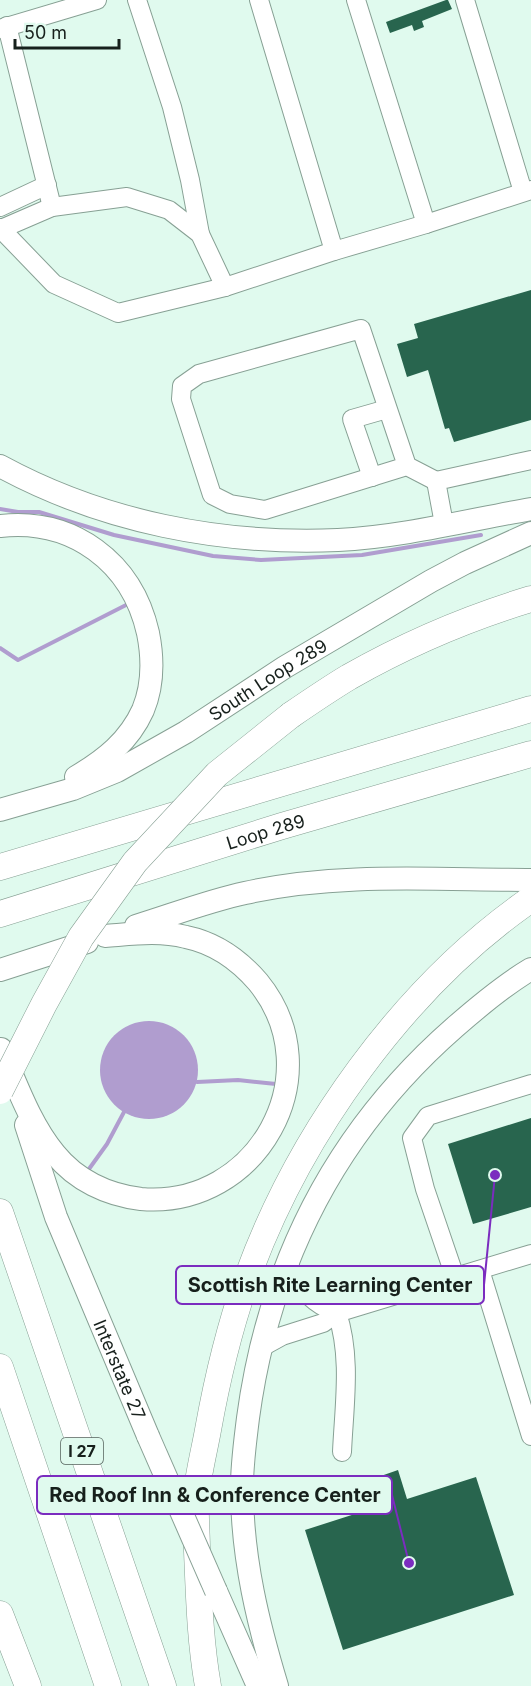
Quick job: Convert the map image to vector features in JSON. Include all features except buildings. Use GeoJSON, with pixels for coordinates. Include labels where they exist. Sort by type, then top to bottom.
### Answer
{"type":"FeatureCollection","features":[{"type":"Feature","properties":{"kind":"highway"},"geometry":{"type":"LineString","coordinates":[[0,1091],[81,937],[135,862],[217,774],[291,715],[349,677],[421,640],[485,613],[531,599]]}},
{"type":"Feature","properties":{"kind":"highway"},"geometry":{"type":"LineString","coordinates":[[0,867],[531,709]]}},
{"type":"Feature","properties":{"kind":"highway","name":"Loop 289"},"geometry":{"type":"LineString","coordinates":[[5,912],[282,826],[531,754]]}},
{"type":"Feature","properties":{"kind":"highway"},"geometry":{"type":"LineString","coordinates":[[208,1686],[199,1623],[196,1497],[221,1369],[246,1281],[270,1223],[300,1161],[344,1092],[387,1033],[463,952],[510,913],[531,899]]}},
{"type":"Feature","properties":{"kind":"highway","name":"I 27"},"geometry":{"type":"LineString","coordinates":[[0,1212],[163,1686]]}},
{"type":"Feature","properties":{"kind":"highway","name":"I 27"},"geometry":{"type":"LineString","coordinates":[[0,1367],[108,1686]]}},
{"type":"Feature","properties":{"kind":"highway"},"geometry":{"type":"LineString","coordinates":[[0,1614],[28,1686]]}},
{"type":"Feature","properties":{"kind":"main road"},"geometry":{"type":"LineString","coordinates":[[0,466],[59,495],[120,515],[186,531],[220,536],[276,540],[339,540],[531,509]]}},
{"type":"Feature","properties":{"kind":"main road"},"geometry":{"type":"LineString","coordinates":[[0,526],[40,526],[62,532],[80,539],[111,562],[123,576],[139,603],[145,620],[151,655],[152,670],[143,710],[115,751],[93,767],[29,803]]}},
{"type":"Feature","properties":{"kind":"main road","name":"South Loop 289"},"geometry":{"type":"LineString","coordinates":[[0,810],[73,789],[117,771],[186,732],[285,667],[430,581],[531,533]]}},
{"type":"Feature","properties":{"kind":"main road"},"geometry":{"type":"LineString","coordinates":[[0,970],[235,896],[298,885],[355,879],[531,880]]}},
{"type":"Feature","properties":{"kind":"main road"},"geometry":{"type":"LineString","coordinates":[[0,1048],[32,1118],[54,1153],[72,1171],[93,1185],[134,1198],[160,1200],[186,1197],[231,1176],[248,1161],[274,1125],[282,1105],[287,1082],[286,1043],[274,1006],[265,992],[240,964],[207,944],[169,933],[151,932],[105,936]]}},
{"type":"Feature","properties":{"kind":"main road"},"geometry":{"type":"LineString","coordinates":[[277,1686],[260,1629],[250,1579],[244,1541],[242,1492],[246,1436],[255,1375],[270,1310],[291,1250],[335,1166],[357,1132],[379,1105],[434,1046],[491,997],[531,969]]}},
{"type":"Feature","properties":{"kind":"main road","name":"Interstate 27"},"geometry":{"type":"LineString","coordinates":[[0,1048],[56,1216],[148,1436],[258,1686]]}},
{"type":"Feature","properties":{"kind":"street"},"geometry":{"type":"LineString","coordinates":[[52,207],[3,28],[97,0]]}},
{"type":"Feature","properties":{"kind":"street"},"geometry":{"type":"LineString","coordinates":[[137,0],[172,107],[190,180],[200,234],[225,287]]}},
{"type":"Feature","properties":{"kind":"street"},"geometry":{"type":"LineString","coordinates":[[259,0],[334,251]]}},
{"type":"Feature","properties":{"kind":"street"},"geometry":{"type":"LineString","coordinates":[[356,0],[426,224]]}},
{"type":"Feature","properties":{"kind":"street"},"geometry":{"type":"LineString","coordinates":[[200,234],[169,210],[127,197],[52,207],[0,229],[54,284],[118,314],[225,287],[527,191],[465,0]]}},
{"type":"Feature","properties":{"kind":"street"},"geometry":{"type":"LineString","coordinates":[[0,207],[47,185]]}},
{"type":"Feature","properties":{"kind":"street"},"geometry":{"type":"LineString","coordinates":[[407,466],[265,510],[230,504],[212,495],[181,399],[182,386],[199,374],[361,329],[407,466],[436,481],[531,460]]}},
{"type":"Feature","properties":{"kind":"street"},"geometry":{"type":"LineString","coordinates":[[372,477],[352,419],[387,408]]}},
{"type":"Feature","properties":{"kind":"street"},"geometry":{"type":"LineString","coordinates":[[436,481],[444,524]]}},
{"type":"Feature","properties":{"kind":"street"},"geometry":{"type":"LineString","coordinates":[[455,1277],[425,1189],[412,1138],[428,1116],[531,1084]]}},
{"type":"Feature","properties":{"kind":"street"},"geometry":{"type":"LineString","coordinates":[[262,1347],[282,1336],[323,1323],[337,1313],[531,1254]]}},
{"type":"Feature","properties":{"kind":"street"},"geometry":{"type":"LineString","coordinates":[[288,1262],[297,1284],[311,1299],[323,1308],[337,1313]]}},
{"type":"Feature","properties":{"kind":"street"},"geometry":{"type":"LineString","coordinates":[[480,1270],[531,1436]]}},
{"type":"Feature","properties":{"kind":"street"},"geometry":{"type":"LineString","coordinates":[[337,1313],[344,1333],[342,1452]]}},
{"type":"Feature","properties":{"kind":"shaded area"},"geometry":{"type":"Polygon","coordinates":[[[149,1021],[168,1025],[184,1035],[194,1051],[198,1070],[194,1089],[184,1105],[168,1115],[149,1119],[130,1115],[114,1105],[104,1089],[100,1070],[104,1051],[114,1035],[130,1025],[149,1021]]]}},
{"type":"Feature","properties":{"kind":"waterway"},"geometry":{"type":"LineString","coordinates":[[0,509],[39,512],[114,535],[213,556],[261,560],[362,555],[481,535]]}},
{"type":"Feature","properties":{"kind":"waterway"},"geometry":{"type":"LineString","coordinates":[[0,648],[18,660],[128,604]]}},
{"type":"Feature","properties":{"kind":"waterway"},"geometry":{"type":"LineString","coordinates":[[197,1082],[238,1080],[276,1084]]}},
{"type":"Feature","properties":{"kind":"waterway"},"geometry":{"type":"LineString","coordinates":[[89,1169],[107,1144],[124,1112]]}},
{"type":"Feature","properties":{"kind":"place","name":"Scottish Rite Learning Center"},"geometry":{"type":"Point","coordinates":[495,1175]}},
{"type":"Feature","properties":{"kind":"place","name":"Red Roof Inn & Conference Center"},"geometry":{"type":"Point","coordinates":[409,1563]}}]}
